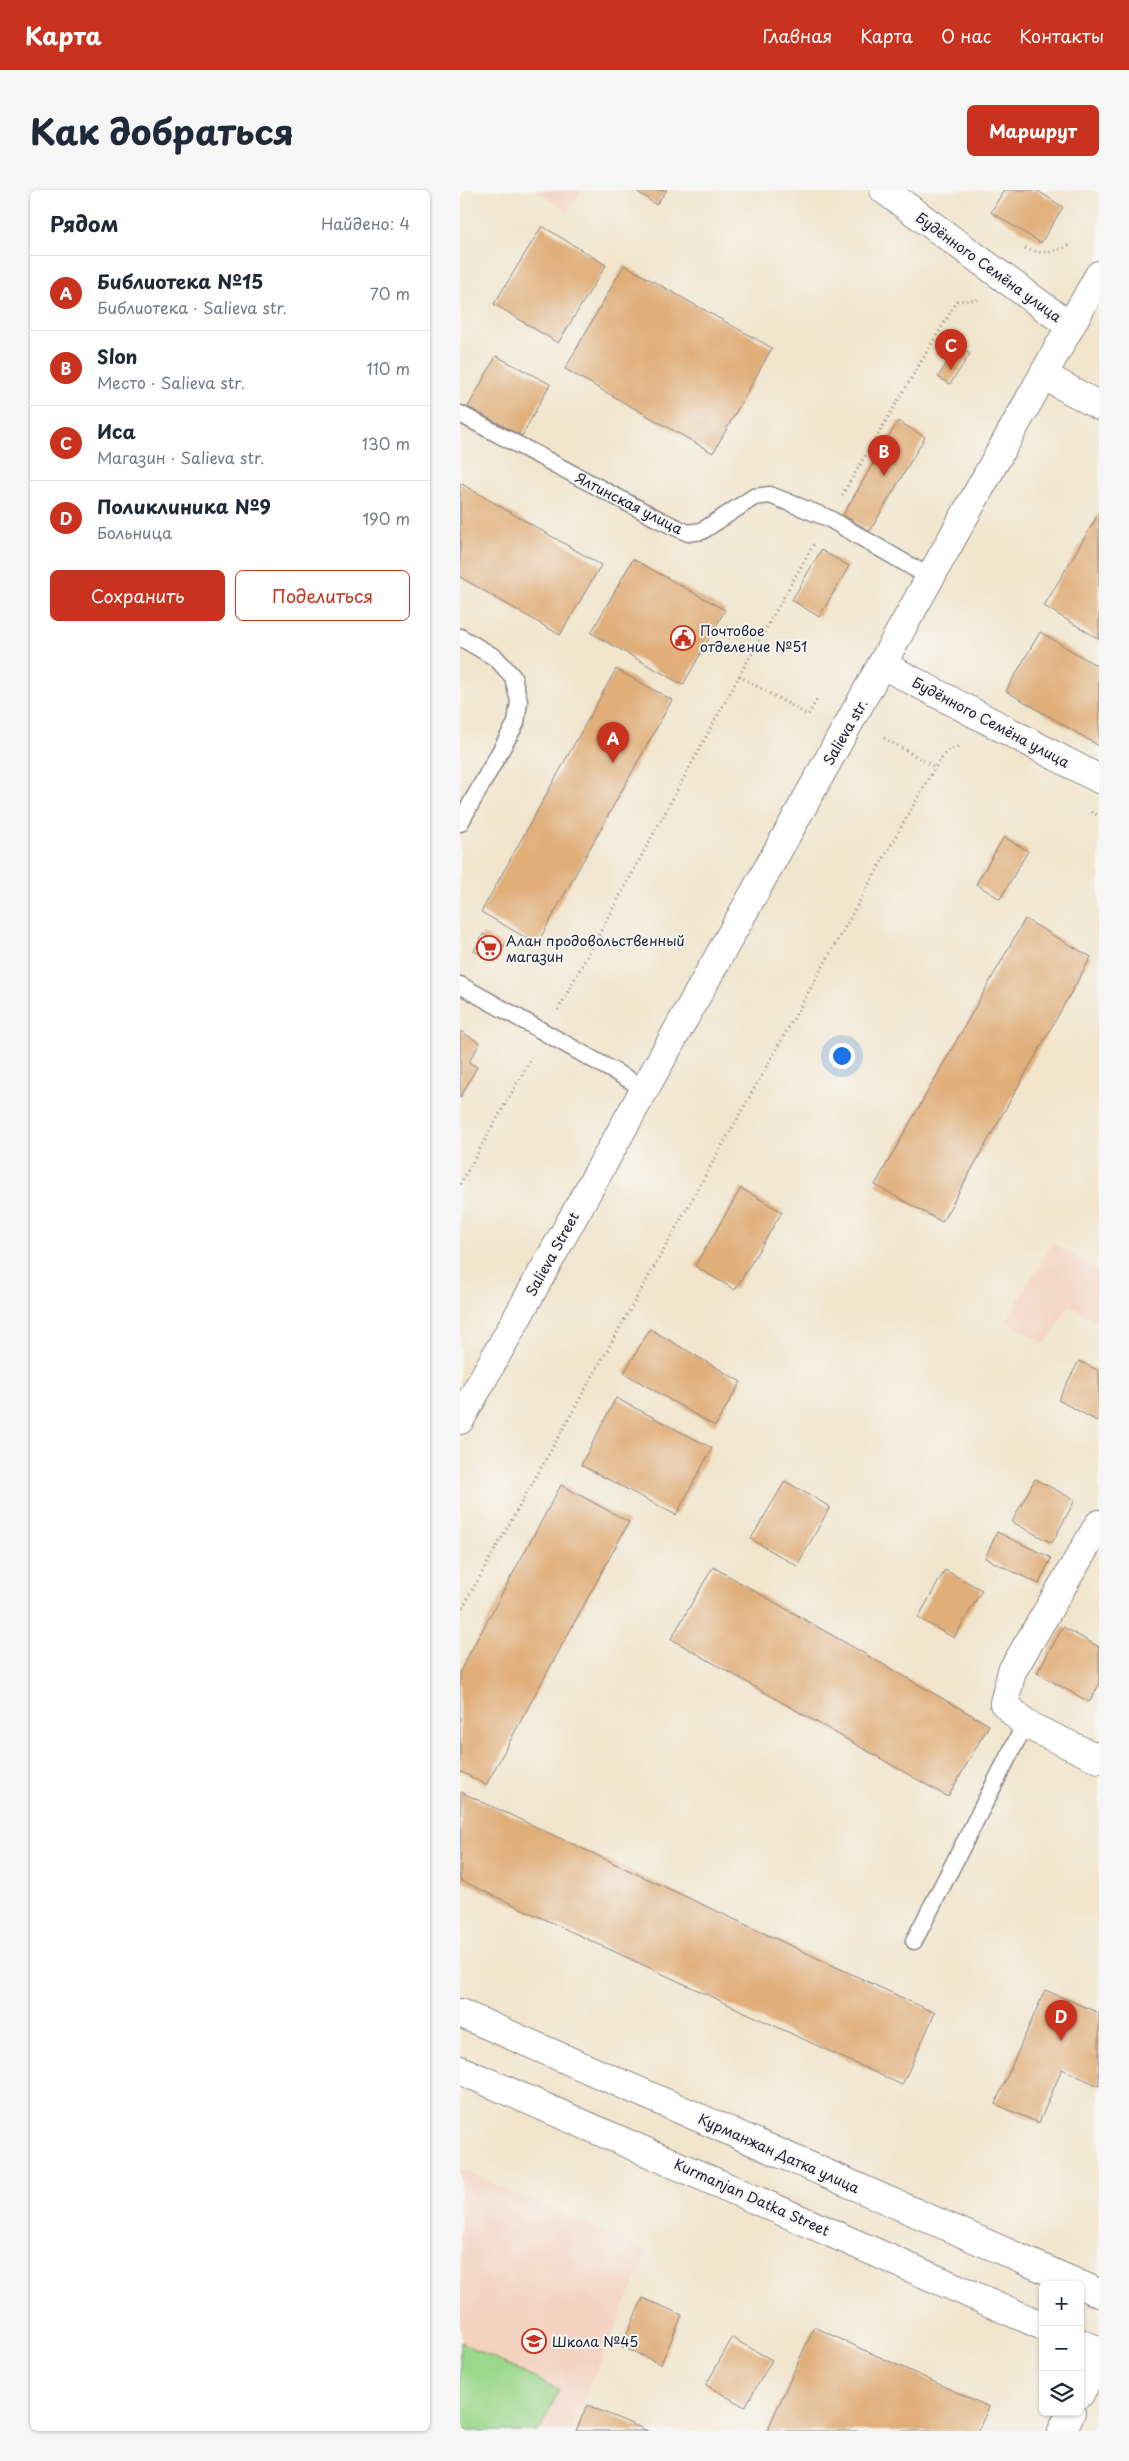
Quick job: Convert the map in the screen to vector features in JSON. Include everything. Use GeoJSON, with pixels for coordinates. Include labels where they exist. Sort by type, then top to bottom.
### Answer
{"type":"FeatureCollection","features":[{"type":"Feature","properties":{"kind":"main road","name":"Будённого Семёна улица"},"geometry":{"type":"LineString","coordinates":[[884,190],[1070,326]]}},
{"type":"Feature","properties":{"kind":"main road"},"geometry":{"type":"LineString","coordinates":[[1099,275],[1043,375],[1099,406]]}},
{"type":"Feature","properties":{"kind":"main road","name":"Salieva str."},"geometry":{"type":"LineString","coordinates":[[644,1088],[883,665],[1043,375]]}},
{"type":"Feature","properties":{"kind":"main road","name":"Будённого Семёна улица"},"geometry":{"type":"LineString","coordinates":[[883,665],[1099,779]]}},
{"type":"Feature","properties":{"kind":"main road","name":"Salieva Street"},"geometry":{"type":"LineString","coordinates":[[460,1420],[644,1088]]}},
{"type":"Feature","properties":{"kind":"main road"},"geometry":{"type":"LineString","coordinates":[[1099,1524],[1012,1671],[1004,1704],[1026,1724],[1099,1759]]}},
{"type":"Feature","properties":{"kind":"main road","name":"Курманжан Датка улица"},"geometry":{"type":"LineString","coordinates":[[460,2012],[1099,2293]]}},
{"type":"Feature","properties":{"kind":"main road","name":"Kurmanjan Datka Street"},"geometry":{"type":"LineString","coordinates":[[460,2070],[1039,2324]]}},
{"type":"Feature","properties":{"kind":"main road"},"geometry":{"type":"LineString","coordinates":[[1084,2345],[1099,2351]]}},
{"type":"Feature","properties":{"kind":"main road"},"geometry":{"type":"LineString","coordinates":[[1084,2386],[1099,2356]]}},
{"type":"Feature","properties":{"kind":"main road"},"geometry":{"type":"LineString","coordinates":[[1062,2431],[1069,2416]]}},
{"type":"Feature","properties":{"kind":"lane","name":"Ялтинская улица"},"geometry":{"type":"LineString","coordinates":[[460,414],[688,533],[702,532],[754,497],[770,495],[828,518],[931,578]]}},
{"type":"Feature","properties":{"kind":"lane"},"geometry":{"type":"LineString","coordinates":[[460,637],[496,658],[512,677],[519,701],[516,723],[460,823]]}},
{"type":"Feature","properties":{"kind":"lane"},"geometry":{"type":"LineString","coordinates":[[460,985],[644,1088]]}},
{"type":"Feature","properties":{"kind":"lane"},"geometry":{"type":"LineString","coordinates":[[914,1941],[1026,1724]]}},
{"type":"Feature","properties":{"kind":"path"},"geometry":{"type":"LineString","coordinates":[[1025,248],[1034,252],[1049,254],[1071,244]]}},
{"type":"Feature","properties":{"kind":"path"},"geometry":{"type":"LineString","coordinates":[[460,1184],[547,1032],[739,676],[828,518],[957,301],[980,300]]}},
{"type":"Feature","properties":{"kind":"path"},"geometry":{"type":"LineString","coordinates":[[739,676],[808,715],[818,698]]}},
{"type":"Feature","properties":{"kind":"path"},"geometry":{"type":"LineString","coordinates":[[884,738],[935,767]]}},
{"type":"Feature","properties":{"kind":"path"},"geometry":{"type":"LineString","coordinates":[[460,1612],[935,767],[947,752],[959,745],[967,747]]}},
{"type":"Feature","properties":{"kind":"path"},"geometry":{"type":"LineString","coordinates":[[1082,807],[1099,816]]}},
{"type":"Feature","properties":{"kind":"shaded area"},"geometry":{"type":"Polygon","coordinates":[[[535,190],[582,190],[568,212],[535,190]]]}},
{"type":"Feature","properties":{"kind":"shaded area"},"geometry":{"type":"Polygon","coordinates":[[[1052,1243],[1099,1271],[1099,1322],[1069,1305],[1046,1344],[1006,1321],[1052,1243]]]}},
{"type":"Feature","properties":{"kind":"shaded area","name":"Школа №45"},"geometry":{"type":"Polygon","coordinates":[[[460,2169],[648,2252],[570,2431],[460,2431],[460,2169]]]}},
{"type":"Feature","properties":{"kind":"green space"},"geometry":{"type":"Polygon","coordinates":[[[460,2342],[559,2390],[539,2431],[460,2431],[460,2342]]]}},
{"type":"Feature","properties":{"kind":"building"},"geometry":{"type":"Polygon","coordinates":[[[635,190],[667,190],[656,205],[635,190]]]}},
{"type":"Feature","properties":{"kind":"building"},"geometry":{"type":"Polygon","coordinates":[[[1004,190],[1036,190],[1063,207],[1041,243],[991,212],[1004,190]]]}},
{"type":"Feature","properties":{"kind":"building"},"geometry":{"type":"Polygon","coordinates":[[[542,226],[606,265],[558,343],[494,304],[542,226]]]}},
{"type":"Feature","properties":{"kind":"building"},"geometry":{"type":"Polygon","coordinates":[[[624,265],[772,348],[713,453],[565,369],[624,265]]]}},
{"type":"Feature","properties":{"kind":"building"},"geometry":{"type":"Polygon","coordinates":[[[957,346],[970,354],[950,384],[938,377],[957,346]]]}},
{"type":"Feature","properties":{"kind":"building"},"geometry":{"type":"Polygon","coordinates":[[[496,356],[550,384],[522,436],[468,407],[496,356]]]}},
{"type":"Feature","properties":{"kind":"building"},"geometry":{"type":"Polygon","coordinates":[[[898,421],[925,437],[870,531],[843,515],[898,421]]]}},
{"type":"Feature","properties":{"kind":"building"},"geometry":{"type":"Polygon","coordinates":[[[460,483],[601,565],[560,635],[460,577],[460,483]]]}},
{"type":"Feature","properties":{"kind":"building"},"geometry":{"type":"Polygon","coordinates":[[[1099,513],[1099,639],[1044,606],[1099,513]]]}},
{"type":"Feature","properties":{"kind":"building"},"geometry":{"type":"Polygon","coordinates":[[[821,550],[849,566],[819,617],[792,600],[821,550]]]}},
{"type":"Feature","properties":{"kind":"building"},"geometry":{"type":"Polygon","coordinates":[[[633,559],[725,610],[683,685],[591,633],[633,559]]]}},
{"type":"Feature","properties":{"kind":"building"},"geometry":{"type":"Polygon","coordinates":[[[1040,632],[1099,667],[1099,746],[1006,691],[1040,632]]]}},
{"type":"Feature","properties":{"kind":"building"},"geometry":{"type":"Polygon","coordinates":[[[616,669],[672,700],[537,944],[481,912],[616,669]]]}},
{"type":"Feature","properties":{"kind":"building"},"geometry":{"type":"Polygon","coordinates":[[[1004,837],[1028,851],[1000,899],[976,884],[1004,837]]]}},
{"type":"Feature","properties":{"kind":"building"},"geometry":{"type":"Polygon","coordinates":[[[1025,919],[1091,957],[942,1222],[875,1185],[1025,919]]]}},
{"type":"Feature","properties":{"kind":"building","name":"Алан продовольственный магазин"},"geometry":{"type":"Polygon","coordinates":[[[483,934],[505,946],[495,962],[474,951],[483,934]]]}},
{"type":"Feature","properties":{"kind":"building"},"geometry":{"type":"Polygon","coordinates":[[[460,1031],[480,1043],[469,1062],[477,1067],[460,1098],[460,1031]]]}},
{"type":"Feature","properties":{"kind":"building"},"geometry":{"type":"Polygon","coordinates":[[[741,1188],[782,1212],[735,1290],[695,1266],[741,1188]]]}},
{"type":"Feature","properties":{"kind":"building"},"geometry":{"type":"Polygon","coordinates":[[[650,1329],[741,1382],[715,1426],[624,1373],[650,1329]]]}},
{"type":"Feature","properties":{"kind":"building"},"geometry":{"type":"Polygon","coordinates":[[[1079,1361],[1099,1371],[1099,1422],[1058,1400],[1079,1361]]]}},
{"type":"Feature","properties":{"kind":"building"},"geometry":{"type":"Polygon","coordinates":[[[616,1398],[712,1448],[676,1515],[581,1465],[616,1398]]]}},
{"type":"Feature","properties":{"kind":"building"},"geometry":{"type":"Polygon","coordinates":[[[1035,1479],[1075,1500],[1052,1543],[1012,1522],[1035,1479]]]}},
{"type":"Feature","properties":{"kind":"building"},"geometry":{"type":"Polygon","coordinates":[[[785,1481],[830,1507],[797,1566],[751,1539],[785,1481]]]}},
{"type":"Feature","properties":{"kind":"building"},"geometry":{"type":"Polygon","coordinates":[[[561,1485],[629,1522],[486,1785],[460,1771],[460,1671],[561,1485]]]}},
{"type":"Feature","properties":{"kind":"building"},"geometry":{"type":"Polygon","coordinates":[[[997,1532],[1051,1558],[1039,1584],[985,1558],[997,1532]]]}},
{"type":"Feature","properties":{"kind":"building"},"geometry":{"type":"Polygon","coordinates":[[[713,1567],[989,1725],[948,1797],[671,1639],[713,1567]]]}},
{"type":"Feature","properties":{"kind":"building"},"geometry":{"type":"Polygon","coordinates":[[[945,1570],[982,1590],[954,1638],[918,1618],[945,1570]]]}},
{"type":"Feature","properties":{"kind":"building"},"geometry":{"type":"Polygon","coordinates":[[[1063,1627],[1099,1647],[1099,1685],[1089,1702],[1037,1673],[1063,1627]]]}},
{"type":"Feature","properties":{"kind":"building"},"geometry":{"type":"Polygon","coordinates":[[[461,1792],[935,2013],[902,2085],[460,1880],[461,1792]]]}},
{"type":"Feature","properties":{"kind":"building"},"geometry":{"type":"Polygon","coordinates":[[[1045,1990],[1099,2013],[1099,2086],[1062,2069],[1039,2123],[995,2104],[1045,1990]]]}},
{"type":"Feature","properties":{"kind":"building"},"geometry":{"type":"Polygon","coordinates":[[[643,2298],[682,2315],[661,2364],[621,2346],[643,2298]]]}},
{"type":"Feature","properties":{"kind":"building"},"geometry":{"type":"Polygon","coordinates":[[[814,2327],[989,2407],[978,2431],[767,2431],[814,2327]]]}},
{"type":"Feature","properties":{"kind":"building"},"geometry":{"type":"Polygon","coordinates":[[[732,2338],[772,2360],[745,2407],[706,2385],[732,2338]]]}},
{"type":"Feature","properties":{"kind":"building"},"geometry":{"type":"Polygon","coordinates":[[[587,2405],[648,2431],[576,2431],[587,2405]]]}},
{"type":"Feature","properties":{"kind":"place","name":"Иса"},"geometry":{"type":"Point","coordinates":[951,370]}},
{"type":"Feature","properties":{"kind":"place","name":"Slon"},"geometry":{"type":"Point","coordinates":[884,476]}},
{"type":"Feature","properties":{"kind":"place","name":"Почтовое отделение №51"},"geometry":{"type":"Point","coordinates":[683,638]}},
{"type":"Feature","properties":{"kind":"place","name":"Библиотека №15"},"geometry":{"type":"Point","coordinates":[613,763]}},
{"type":"Feature","properties":{"kind":"place","name":"Алан продовольственный магазин"},"geometry":{"type":"Point","coordinates":[489,948]}},
{"type":"Feature","properties":{"kind":"place","name":"Поликлиника №9"},"geometry":{"type":"Point","coordinates":[1061,2041]}},
{"type":"Feature","properties":{"kind":"place","name":"Школа №45"},"geometry":{"type":"Point","coordinates":[534,2341]}}]}
